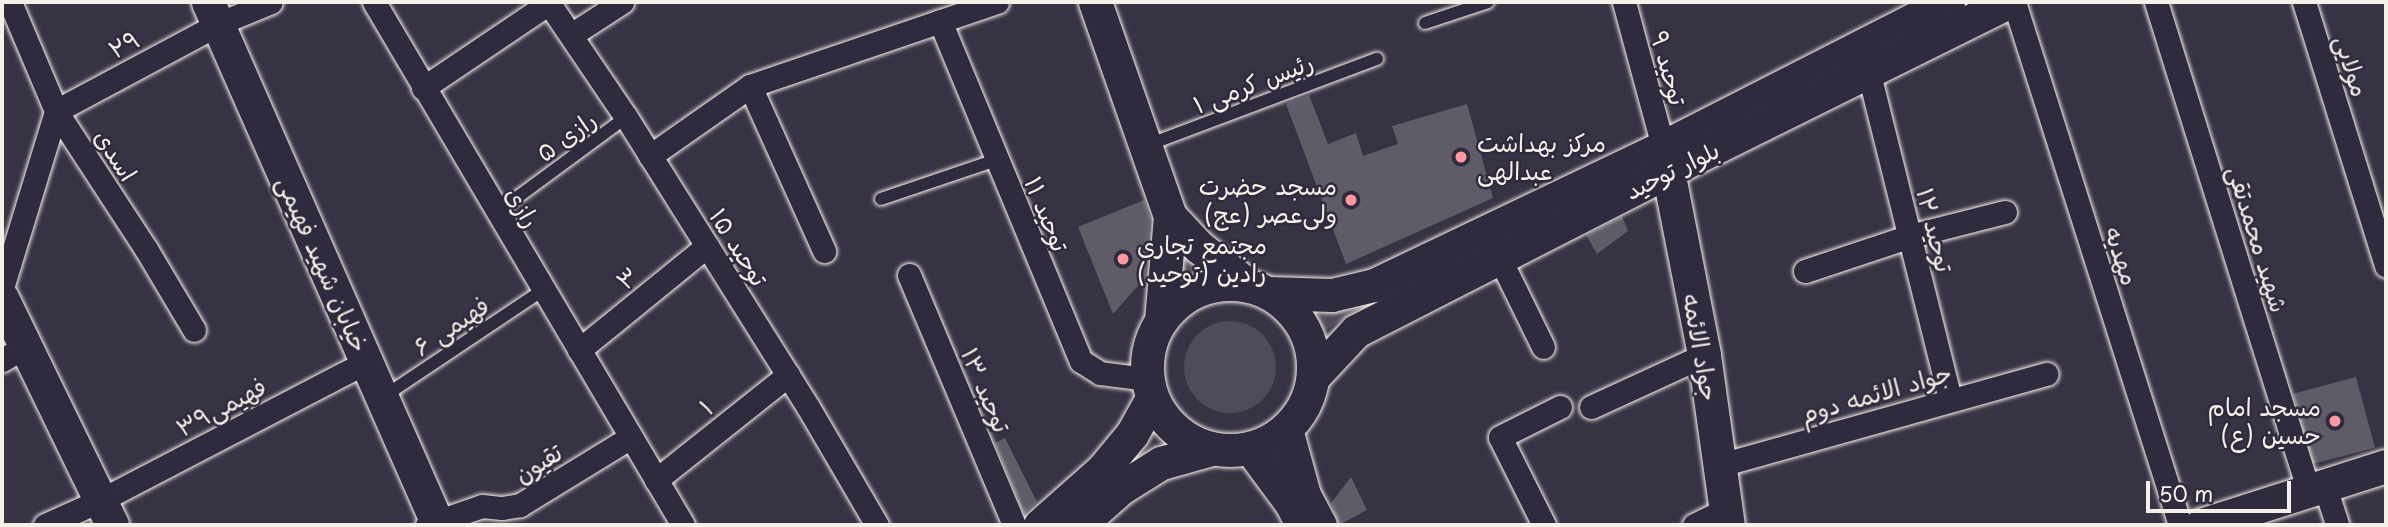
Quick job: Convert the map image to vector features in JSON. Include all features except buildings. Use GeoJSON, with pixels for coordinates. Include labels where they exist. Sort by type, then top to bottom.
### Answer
{"type":"FeatureCollection","features":[{"type":"Feature","properties":{"kind":"main road"},"geometry":{"type":"LineString","coordinates":[[1079,525],[1121,488],[1161,463],[1211,449],[1251,449],[1286,429],[1308,396],[1313,376],[1308,337],[1285,304],[1199,247],[1170,216],[1095,2]]}},
{"type":"Feature","properties":{"kind":"main road","name":"بلوار توحید"},"geometry":{"type":"LineString","coordinates":[[1259,289],[1332,295],[1374,285],[1869,74],[2011,2]]}},
{"type":"Feature","properties":{"kind":"main road","name":"بلوار توحید"},"geometry":{"type":"LineString","coordinates":[[1313,376],[1356,331],[1499,257],[1929,6]]}},
{"type":"Feature","properties":{"kind":"main road","name":"خیابان شهید فهیمی"},"geometry":{"type":"LineString","coordinates":[[213,13],[382,398],[434,524]]}},
{"type":"Feature","properties":{"kind":"main road","name":"جواد الائمه"},"geometry":{"type":"LineString","coordinates":[[1665,159],[1704,355],[1726,518]]}},
{"type":"Feature","properties":{"kind":"main road"},"geometry":{"type":"LineString","coordinates":[[1040,525],[1103,469],[1132,434],[1149,388],[1147,358],[1161,321],[1170,216]]}},
{"type":"Feature","properties":{"kind":"main road"},"geometry":{"type":"LineString","coordinates":[[1161,321],[1174,305],[1200,290],[1229,284],[1259,289]]}},
{"type":"Feature","properties":{"kind":"main road"},"geometry":{"type":"LineString","coordinates":[[2,298],[14,353],[107,512]]}},
{"type":"Feature","properties":{"kind":"main road"},"geometry":{"type":"LineString","coordinates":[[1149,388],[1175,431],[1192,442],[1211,449]]}},
{"type":"Feature","properties":{"kind":"main road"},"geometry":{"type":"LineString","coordinates":[[1286,429],[1304,495],[1320,525]]}},
{"type":"Feature","properties":{"kind":"main road"},"geometry":{"type":"LineString","coordinates":[[1251,449],[1291,503],[1302,525]]}},
{"type":"Feature","properties":{"kind":"main road"},"geometry":{"type":"LineString","coordinates":[[2199,525],[2386,466]]}},
{"type":"Feature","properties":{"kind":"street","name":"اسدی"},"geometry":{"type":"LineString","coordinates":[[10,2],[56,111],[146,249],[194,330]]}},
{"type":"Feature","properties":{"kind":"street","name":"۲۹"},"geometry":{"type":"LineString","coordinates":[[56,111],[213,13],[271,2]]}},
{"type":"Feature","properties":{"kind":"street","name":"رازی"},"geometry":{"type":"LineString","coordinates":[[374,2],[682,525]]}},
{"type":"Feature","properties":{"kind":"street"},"geometry":{"type":"LineString","coordinates":[[423,88],[549,2]]}},
{"type":"Feature","properties":{"kind":"street","name":"توحید ۱۵"},"geometry":{"type":"LineString","coordinates":[[549,2],[626,117],[788,375],[877,525]]}},
{"type":"Feature","properties":{"kind":"street"},"geometry":{"type":"LineString","coordinates":[[571,35],[622,2]]}},
{"type":"Feature","properties":{"kind":"street"},"geometry":{"type":"LineString","coordinates":[[650,156],[750,86],[997,2]]}},
{"type":"Feature","properties":{"kind":"street","name":"توحید ۹"},"geometry":{"type":"LineString","coordinates":[[1624,2],[1665,159]]}},
{"type":"Feature","properties":{"kind":"street","name":"مهدیه"},"geometry":{"type":"LineString","coordinates":[[2011,2],[2199,525]]}},
{"type":"Feature","properties":{"kind":"street","name":"شهید محمدتقی"},"geometry":{"type":"LineString","coordinates":[[2157,2],[2317,489],[2337,525]]}},
{"type":"Feature","properties":{"kind":"street","name":"مولایی"},"geometry":{"type":"LineString","coordinates":[[2304,2],[2386,266]]}},
{"type":"Feature","properties":{"kind":"street","name":"توحید ۱۱"},"geometry":{"type":"LineString","coordinates":[[940,21],[1081,361],[1100,373],[1149,388]]}},
{"type":"Feature","properties":{"kind":"street","name":"توحید ۱۲"},"geometry":{"type":"LineString","coordinates":[[1869,74],[1950,399]]}},
{"type":"Feature","properties":{"kind":"street"},"geometry":{"type":"LineString","coordinates":[[750,86],[824,251]]}},
{"type":"Feature","properties":{"kind":"street"},"geometry":{"type":"LineString","coordinates":[[2,288],[56,111]]}},
{"type":"Feature","properties":{"kind":"street"},"geometry":{"type":"LineString","coordinates":[[1805,271],[1910,236],[2005,212]]}},
{"type":"Feature","properties":{"kind":"street","name":"۳"},"geometry":{"type":"LineString","coordinates":[[579,350],[707,246]]}},
{"type":"Feature","properties":{"kind":"street"},"geometry":{"type":"LineString","coordinates":[[1499,257],[1543,347]]}},
{"type":"Feature","properties":{"kind":"street","name":"توحید ۱۳"},"geometry":{"type":"LineString","coordinates":[[909,275],[1014,525]]}},
{"type":"Feature","properties":{"kind":"street"},"geometry":{"type":"LineString","coordinates":[[1591,407],[1704,355]]}},
{"type":"Feature","properties":{"kind":"street","name":"فهیمی۳۹"},"geometry":{"type":"LineString","coordinates":[[45,525],[107,512],[366,362]]}},
{"type":"Feature","properties":{"kind":"street","name":"جواد الائمه دوم"},"geometry":{"type":"LineString","coordinates":[[1720,465],[2047,374]]}},
{"type":"Feature","properties":{"kind":"street","name":"۱"},"geometry":{"type":"LineString","coordinates":[[656,480],[788,375]]}},
{"type":"Feature","properties":{"kind":"street"},"geometry":{"type":"LineString","coordinates":[[1544,525],[1500,437],[1560,407]]}},
{"type":"Feature","properties":{"kind":"street","name":"تقیون"},"geometry":{"type":"LineString","coordinates":[[434,524],[481,506],[502,508],[520,505],[631,437]]}},
{"type":"Feature","properties":{"kind":"street"},"geometry":{"type":"LineString","coordinates":[[1694,525],[1726,518]]}},
{"type":"Feature","properties":{"kind":"lane"},"geometry":{"type":"LineString","coordinates":[[1425,23],[1488,2]]}},
{"type":"Feature","properties":{"kind":"lane","name":"رئیس کرمی ۱"},"geometry":{"type":"LineString","coordinates":[[1145,146],[1377,59]]}},
{"type":"Feature","properties":{"kind":"lane","name":"رازی ۵"},"geometry":{"type":"LineString","coordinates":[[496,213],[626,117]]}},
{"type":"Feature","properties":{"kind":"lane"},"geometry":{"type":"LineString","coordinates":[[881,199],[996,160]]}},
{"type":"Feature","properties":{"kind":"lane","name":"فهیمی ۶"},"geometry":{"type":"LineString","coordinates":[[382,398],[543,290]]}},
{"type":"Feature","properties":{"kind":"shaded area"},"geometry":{"type":"Polygon","coordinates":[[[1181,241],[1205,268],[1182,279],[1181,241]]]}},
{"type":"Feature","properties":{"kind":"shaded area"},"geometry":{"type":"Polygon","coordinates":[[[1371,301],[1323,332],[1315,316],[1340,310],[1371,301]]]}},
{"type":"Feature","properties":{"kind":"shaded area"},"geometry":{"type":"Polygon","coordinates":[[[1230,321],[1248,324],[1263,334],[1273,349],[1276,367],[1273,385],[1263,400],[1248,410],[1230,413],[1212,410],[1197,400],[1187,385],[1184,367],[1187,349],[1197,334],[1212,324],[1230,321]]]}},
{"type":"Feature","properties":{"kind":"place","name":"مرکز بهداشت عبدالهی"},"geometry":{"type":"Point","coordinates":[1461,157]}},
{"type":"Feature","properties":{"kind":"place","name":"مسجد حضرت ولی‌عصر (عج)"},"geometry":{"type":"Point","coordinates":[1351,200]}},
{"type":"Feature","properties":{"kind":"place","name":"مجتمع تجاری رادین (توحید)"},"geometry":{"type":"Point","coordinates":[1123,259]}},
{"type":"Feature","properties":{"kind":"place","name":"مسجد امام حسین (ع)"},"geometry":{"type":"Point","coordinates":[2335,421]}}]}
